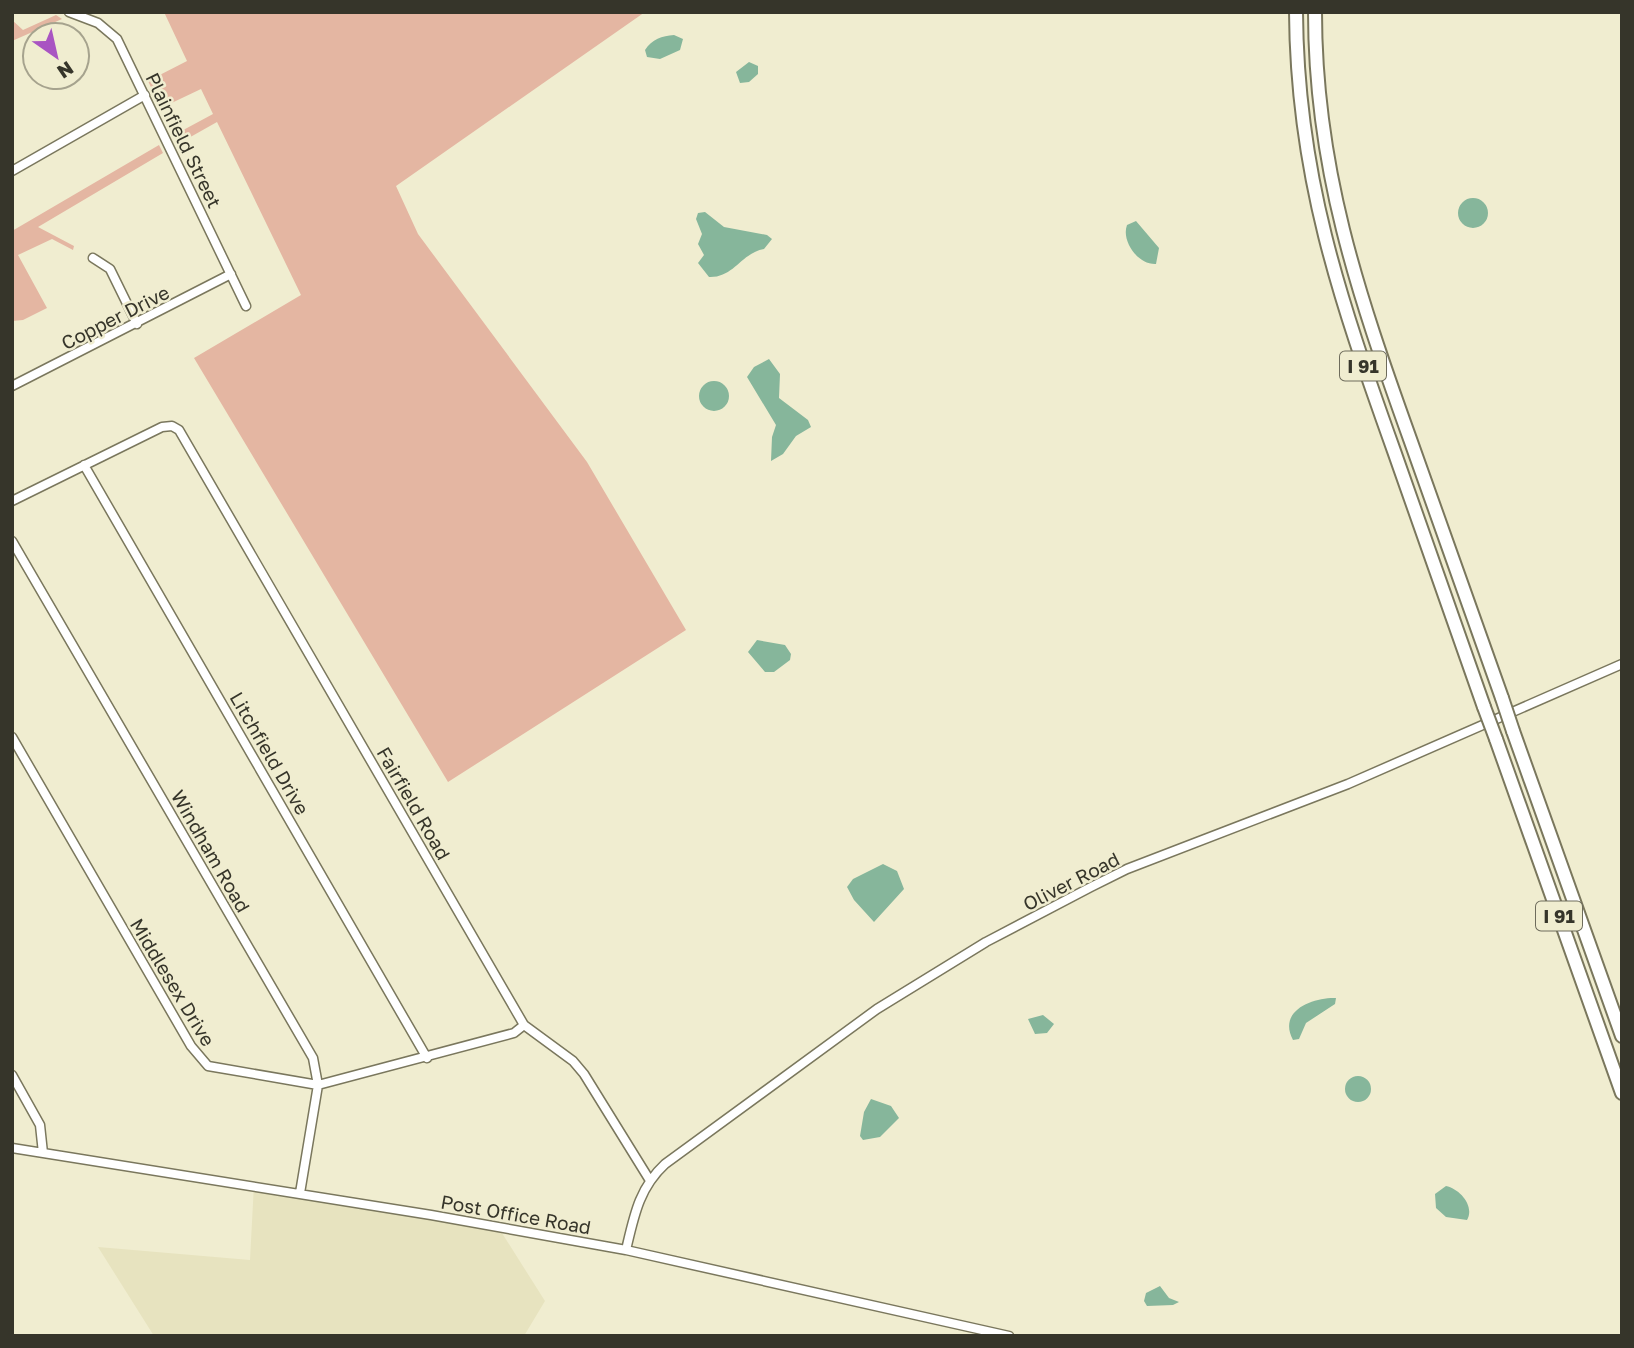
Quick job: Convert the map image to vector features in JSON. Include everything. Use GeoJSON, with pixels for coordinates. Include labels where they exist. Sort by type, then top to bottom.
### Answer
{"type":"FeatureCollection","features":[{"type":"Feature","properties":{"kind":"highway","name":"I 91"},"geometry":{"type":"LineString","coordinates":[[1296,12],[1305,139],[1331,265],[1622,1093]]}},
{"type":"Feature","properties":{"kind":"highway","name":"I 91"},"geometry":{"type":"LineString","coordinates":[[1315,12],[1323,131],[1349,261],[1622,1036]]}},
{"type":"Feature","properties":{"kind":"street","name":"Plainfield Street"},"geometry":{"type":"LineString","coordinates":[[69,12],[110,30],[145,95],[246,306]]}},
{"type":"Feature","properties":{"kind":"street"},"geometry":{"type":"LineString","coordinates":[[12,171],[145,95]]}},
{"type":"Feature","properties":{"kind":"street"},"geometry":{"type":"LineString","coordinates":[[93,257],[110,269],[137,324]]}},
{"type":"Feature","properties":{"kind":"street","name":"Copper Drive"},"geometry":{"type":"LineString","coordinates":[[12,386],[231,274]]}},
{"type":"Feature","properties":{"kind":"street","name":"Fairfield Road"},"geometry":{"type":"LineString","coordinates":[[84,465],[162,427],[172,426],[179,430],[524,1025],[573,1061],[584,1074],[649,1179]]}},
{"type":"Feature","properties":{"kind":"street"},"geometry":{"type":"LineString","coordinates":[[12,501],[84,465]]}},
{"type":"Feature","properties":{"kind":"street","name":"Litchfield Drive"},"geometry":{"type":"LineString","coordinates":[[84,465],[426,1058]]}},
{"type":"Feature","properties":{"kind":"street","name":"Windham Road"},"geometry":{"type":"LineString","coordinates":[[12,541],[313,1058],[318,1084],[300,1194]]}},
{"type":"Feature","properties":{"kind":"street","name":"Oliver Road"},"geometry":{"type":"LineString","coordinates":[[626,1250],[636,1209],[649,1179],[680,1152],[877,1009],[986,942],[1127,869],[1348,784],[1622,664]]}},
{"type":"Feature","properties":{"kind":"street","name":"Middlesex Drive"},"geometry":{"type":"LineString","coordinates":[[12,737],[201,1060],[208,1066],[318,1084],[514,1033],[524,1025]]}},
{"type":"Feature","properties":{"kind":"street"},"geometry":{"type":"LineString","coordinates":[[12,1075],[40,1125],[43,1153]]}},
{"type":"Feature","properties":{"kind":"street","name":"Post Office Road"},"geometry":{"type":"LineString","coordinates":[[12,1148],[626,1250],[1009,1336]]}},
{"type":"Feature","properties":{"kind":"shaded area"},"geometry":{"type":"Polygon","coordinates":[[[164,12],[645,12],[396,186],[418,234],[587,462],[686,630],[448,782],[194,358],[301,295],[217,122],[178,144],[174,135],[213,114],[201,89],[161,108],[148,81],[187,61],[164,12]]]}},
{"type":"Feature","properties":{"kind":"shaded area"},"geometry":{"type":"Polygon","coordinates":[[[56,15],[62,19],[57,21],[43,21],[56,15]]]}},
{"type":"Feature","properties":{"kind":"shaded area"},"geometry":{"type":"Polygon","coordinates":[[[12,20],[21,28],[21,37],[12,41],[12,20]]]}},
{"type":"Feature","properties":{"kind":"shaded area"},"geometry":{"type":"Polygon","coordinates":[[[674,35],[683,39],[680,50],[660,59],[647,57],[645,50],[651,43],[661,37],[674,35]]]}},
{"type":"Feature","properties":{"kind":"shaded area"},"geometry":{"type":"Polygon","coordinates":[[[749,62],[758,66],[758,74],[749,82],[740,83],[736,72],[749,62]]]}},
{"type":"Feature","properties":{"kind":"shaded area"},"geometry":{"type":"Polygon","coordinates":[[[159,145],[163,153],[38,227],[74,246],[73,250],[52,239],[18,255],[47,308],[23,320],[12,321],[12,231],[159,145]]]}},
{"type":"Feature","properties":{"kind":"shaded area"},"geometry":{"type":"Polygon","coordinates":[[[1473,198],[1484,202],[1488,213],[1484,224],[1473,228],[1462,224],[1458,213],[1462,202],[1473,198]]]}},
{"type":"Feature","properties":{"kind":"shaded area"},"geometry":{"type":"Polygon","coordinates":[[[705,212],[724,227],[767,235],[772,239],[764,249],[749,255],[725,274],[709,277],[698,263],[704,255],[698,244],[702,234],[696,219],[698,213],[705,212]]]}},
{"type":"Feature","properties":{"kind":"shaded area"},"geometry":{"type":"Polygon","coordinates":[[[1136,221],[1159,248],[1156,264],[1143,261],[1129,245],[1126,238],[1127,225],[1136,221]]]}},
{"type":"Feature","properties":{"kind":"shaded area"},"geometry":{"type":"Polygon","coordinates":[[[769,359],[780,374],[779,398],[808,420],[811,427],[796,436],[783,454],[771,461],[772,437],[776,425],[747,377],[754,367],[769,359]]]}},
{"type":"Feature","properties":{"kind":"shaded area"},"geometry":{"type":"Polygon","coordinates":[[[714,381],[720,382],[728,390],[728,402],[720,410],[714,411],[708,410],[700,402],[699,396],[700,390],[708,382],[714,381]]]}},
{"type":"Feature","properties":{"kind":"shaded area"},"geometry":{"type":"Polygon","coordinates":[[[757,640],[785,645],[791,654],[790,660],[774,672],[765,672],[748,652],[757,640]]]}},
{"type":"Feature","properties":{"kind":"shaded area"},"geometry":{"type":"Polygon","coordinates":[[[883,864],[897,871],[904,889],[874,922],[854,900],[847,887],[853,879],[883,864]]]}},
{"type":"Feature","properties":{"kind":"shaded area"},"geometry":{"type":"Polygon","coordinates":[[[1336,998],[1335,1004],[1306,1023],[1299,1039],[1293,1040],[1289,1030],[1290,1021],[1300,1007],[1318,1000],[1336,998]]]}},
{"type":"Feature","properties":{"kind":"shaded area"},"geometry":{"type":"Polygon","coordinates":[[[1043,1015],[1054,1024],[1047,1033],[1035,1034],[1028,1019],[1043,1015]]]}},
{"type":"Feature","properties":{"kind":"shaded area"},"geometry":{"type":"Polygon","coordinates":[[[1358,1076],[1367,1080],[1371,1089],[1367,1098],[1358,1102],[1349,1098],[1345,1089],[1349,1080],[1358,1076]]]}},
{"type":"Feature","properties":{"kind":"shaded area"},"geometry":{"type":"Polygon","coordinates":[[[871,1099],[891,1106],[899,1118],[880,1137],[863,1140],[860,1136],[864,1112],[871,1099]]]}},
{"type":"Feature","properties":{"kind":"shaded area"},"geometry":{"type":"Polygon","coordinates":[[[254,1184],[500,1230],[545,1301],[524,1336],[154,1336],[98,1247],[250,1260],[254,1184]]]}},
{"type":"Feature","properties":{"kind":"shaded area"},"geometry":{"type":"Polygon","coordinates":[[[1446,1186],[1465,1199],[1469,1209],[1467,1220],[1446,1217],[1436,1208],[1435,1194],[1446,1186]]]}},
{"type":"Feature","properties":{"kind":"shaded area"},"geometry":{"type":"Polygon","coordinates":[[[1160,1286],[1169,1298],[1179,1302],[1173,1305],[1147,1306],[1144,1301],[1146,1293],[1160,1286]]]}}]}
